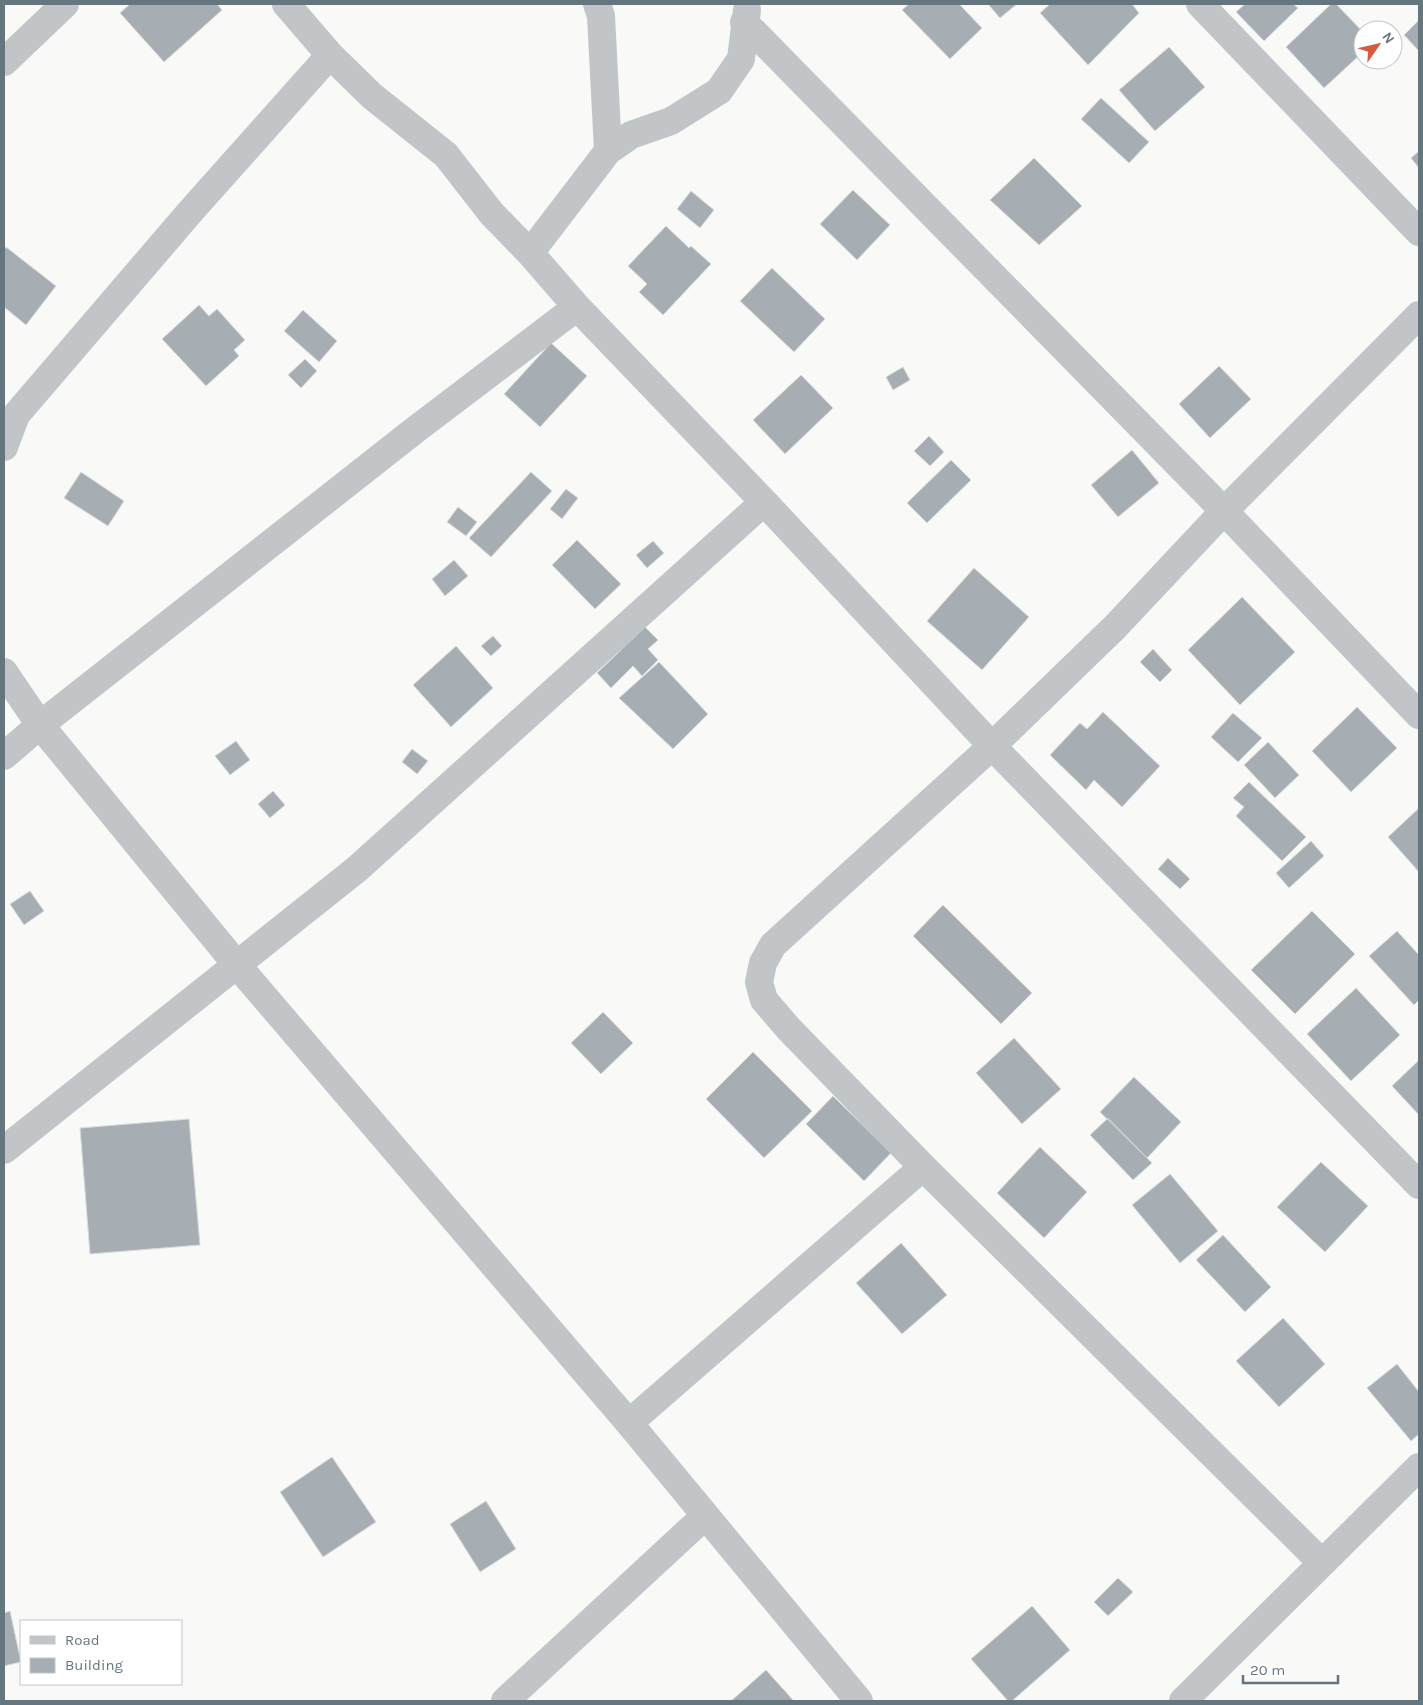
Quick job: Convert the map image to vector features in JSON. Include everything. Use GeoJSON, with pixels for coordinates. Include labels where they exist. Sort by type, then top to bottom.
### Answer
{"type":"FeatureCollection","features":[{"type":"Feature","properties":{"kind":"street"},"geometry":{"type":"LineString","coordinates":[[4,62],[65,4]]}},
{"type":"Feature","properties":{"kind":"street"},"geometry":{"type":"LineString","coordinates":[[286,4],[330,55],[372,96],[446,155],[492,214],[530,253],[577,307],[764,502],[992,746],[1419,1185]]}},
{"type":"Feature","properties":{"kind":"street"},"geometry":{"type":"LineString","coordinates":[[597,4],[600,16],[608,152]]}},
{"type":"Feature","properties":{"kind":"street"},"geometry":{"type":"LineString","coordinates":[[1200,4],[1419,232]]}},
{"type":"Feature","properties":{"kind":"street"},"geometry":{"type":"LineString","coordinates":[[530,253],[608,152],[631,135],[671,121],[719,90],[740,59],[746,13]]}},
{"type":"Feature","properties":{"kind":"street"},"geometry":{"type":"LineString","coordinates":[[746,13],[1419,715]]}},
{"type":"Feature","properties":{"kind":"street"},"geometry":{"type":"LineString","coordinates":[[4,447],[16,415],[190,212],[330,55]]}},
{"type":"Feature","properties":{"kind":"street"},"geometry":{"type":"LineString","coordinates":[[4,756],[407,436],[577,307]]}},
{"type":"Feature","properties":{"kind":"street"},"geometry":{"type":"LineString","coordinates":[[1322,1563],[923,1167],[788,1028],[764,1000],[759,982],[763,963],[773,945],[992,746],[1115,627],[1224,511],[1419,314]]}},
{"type":"Feature","properties":{"kind":"street"},"geometry":{"type":"LineString","coordinates":[[4,1150],[357,869],[764,502]]}},
{"type":"Feature","properties":{"kind":"street"},"geometry":{"type":"LineString","coordinates":[[4,672],[40,726],[237,965],[629,1423],[858,1701]]}},
{"type":"Feature","properties":{"kind":"street"},"geometry":{"type":"LineString","coordinates":[[629,1423],[923,1167]]}},
{"type":"Feature","properties":{"kind":"street"},"geometry":{"type":"LineString","coordinates":[[1183,1701],[1419,1466]]}},
{"type":"Feature","properties":{"kind":"street"},"geometry":{"type":"LineString","coordinates":[[505,1701],[705,1516]]}},
{"type":"Feature","properties":{"kind":"building"},"geometry":{"type":"Polygon","coordinates":[[[130,4],[217,4],[222,10],[164,62],[120,13],[130,4]]]}},
{"type":"Feature","properties":{"kind":"building"},"geometry":{"type":"Polygon","coordinates":[[[909,4],[959,4],[982,28],[950,59],[902,10],[909,4]]]}},
{"type":"Feature","properties":{"kind":"building"},"geometry":{"type":"Polygon","coordinates":[[[988,4],[1017,4],[1000,18],[988,4]]]}},
{"type":"Feature","properties":{"kind":"building"},"geometry":{"type":"Polygon","coordinates":[[[1050,4],[1132,4],[1139,13],[1088,65],[1040,13],[1050,4]]]}},
{"type":"Feature","properties":{"kind":"building"},"geometry":{"type":"Polygon","coordinates":[[[1245,4],[1293,4],[1298,8],[1264,41],[1236,12],[1245,4]]]}},
{"type":"Feature","properties":{"kind":"building"},"geometry":{"type":"Polygon","coordinates":[[[1331,4],[1336,4],[1353,22],[1353,61],[1324,88],[1286,47],[1331,4]]]}},
{"type":"Feature","properties":{"kind":"building"},"geometry":{"type":"Polygon","coordinates":[[[1419,20],[1419,51],[1404,35],[1419,20]]]}},
{"type":"Feature","properties":{"kind":"building"},"geometry":{"type":"Polygon","coordinates":[[[1169,47],[1205,87],[1155,131],[1119,90],[1169,47]]]}},
{"type":"Feature","properties":{"kind":"building"},"geometry":{"type":"Polygon","coordinates":[[[1101,98],[1149,142],[1129,163],[1081,119],[1101,98]]]}},
{"type":"Feature","properties":{"kind":"building"},"geometry":{"type":"Polygon","coordinates":[[[1419,151],[1419,168],[1411,158],[1419,151]]]}},
{"type":"Feature","properties":{"kind":"building"},"geometry":{"type":"Polygon","coordinates":[[[1034,158],[1082,206],[1039,245],[990,200],[1034,158]]]}},
{"type":"Feature","properties":{"kind":"building"},"geometry":{"type":"Polygon","coordinates":[[[853,190],[890,225],[857,260],[820,224],[853,190]]]}},
{"type":"Feature","properties":{"kind":"building"},"geometry":{"type":"Polygon","coordinates":[[[691,191],[714,210],[700,228],[677,209],[691,191]]]}},
{"type":"Feature","properties":{"kind":"building"},"geometry":{"type":"Polygon","coordinates":[[[666,226],[689,248],[691,246],[711,264],[663,315],[639,292],[647,284],[628,266],[666,226]]]}},
{"type":"Feature","properties":{"kind":"building"},"geometry":{"type":"Polygon","coordinates":[[[6,247],[56,286],[26,325],[4,307],[4,250],[6,247]]]}},
{"type":"Feature","properties":{"kind":"building"},"geometry":{"type":"Polygon","coordinates":[[[772,268],[825,319],[794,352],[740,301],[772,268]]]}},
{"type":"Feature","properties":{"kind":"building"},"geometry":{"type":"Polygon","coordinates":[[[199,305],[209,316],[217,309],[245,340],[234,350],[239,356],[206,386],[162,339],[199,305]]]}},
{"type":"Feature","properties":{"kind":"building"},"geometry":{"type":"Polygon","coordinates":[[[303,310],[337,341],[319,362],[284,331],[303,310]]]}},
{"type":"Feature","properties":{"kind":"building"},"geometry":{"type":"Polygon","coordinates":[[[551,343],[587,376],[540,427],[504,394],[551,343]]]}},
{"type":"Feature","properties":{"kind":"building"},"geometry":{"type":"Polygon","coordinates":[[[305,359],[317,371],[301,388],[288,375],[305,359]]]}},
{"type":"Feature","properties":{"kind":"building"},"geometry":{"type":"Polygon","coordinates":[[[1219,366],[1251,399],[1210,438],[1179,404],[1219,366]]]}},
{"type":"Feature","properties":{"kind":"building"},"geometry":{"type":"Polygon","coordinates":[[[903,367],[910,380],[893,390],[886,377],[903,367]]]}},
{"type":"Feature","properties":{"kind":"building"},"geometry":{"type":"Polygon","coordinates":[[[801,375],[833,408],[785,454],[753,420],[801,375]]]}},
{"type":"Feature","properties":{"kind":"building"},"geometry":{"type":"Polygon","coordinates":[[[929,436],[944,452],[930,466],[914,451],[929,436]]]}},
{"type":"Feature","properties":{"kind":"building"},"geometry":{"type":"Polygon","coordinates":[[[1132,450],[1159,483],[1118,517],[1091,485],[1132,450]]]}},
{"type":"Feature","properties":{"kind":"building"},"geometry":{"type":"Polygon","coordinates":[[[951,460],[971,480],[927,523],[907,503],[951,460]]]}},
{"type":"Feature","properties":{"kind":"building"},"geometry":{"type":"Polygon","coordinates":[[[81,472],[124,501],[108,526],[64,498],[81,472]]]}},
{"type":"Feature","properties":{"kind":"building"},"geometry":{"type":"Polygon","coordinates":[[[531,472],[552,491],[491,557],[469,538],[531,472]]]}},
{"type":"Feature","properties":{"kind":"building"},"geometry":{"type":"Polygon","coordinates":[[[566,489],[578,498],[562,519],[550,509],[566,489]]]}},
{"type":"Feature","properties":{"kind":"building"},"geometry":{"type":"Polygon","coordinates":[[[458,507],[477,522],[466,536],[447,522],[458,507]]]}},
{"type":"Feature","properties":{"kind":"building"},"geometry":{"type":"Polygon","coordinates":[[[577,540],[621,584],[595,609],[552,565],[577,540]]]}},
{"type":"Feature","properties":{"kind":"building"},"geometry":{"type":"Polygon","coordinates":[[[653,541],[664,553],[647,568],[636,555],[653,541]]]}},
{"type":"Feature","properties":{"kind":"building"},"geometry":{"type":"Polygon","coordinates":[[[454,560],[468,576],[445,596],[432,579],[454,560]]]}},
{"type":"Feature","properties":{"kind":"building"},"geometry":{"type":"Polygon","coordinates":[[[974,568],[1029,617],[982,670],[927,621],[974,568]]]}},
{"type":"Feature","properties":{"kind":"building"},"geometry":{"type":"Polygon","coordinates":[[[1242,597],[1295,652],[1240,705],[1188,650],[1242,597]]]}},
{"type":"Feature","properties":{"kind":"building"},"geometry":{"type":"Polygon","coordinates":[[[645,627],[658,640],[648,649],[658,660],[642,676],[633,666],[611,688],[597,673],[645,627]]]}},
{"type":"Feature","properties":{"kind":"building"},"geometry":{"type":"Polygon","coordinates":[[[493,636],[502,646],[491,656],[481,646],[493,636]]]}},
{"type":"Feature","properties":{"kind":"building"},"geometry":{"type":"Polygon","coordinates":[[[456,646],[493,688],[451,727],[413,685],[456,646]]]}},
{"type":"Feature","properties":{"kind":"building"},"geometry":{"type":"Polygon","coordinates":[[[1153,649],[1172,670],[1160,682],[1140,662],[1153,649]]]}},
{"type":"Feature","properties":{"kind":"building"},"geometry":{"type":"Polygon","coordinates":[[[659,662],[708,714],[673,749],[619,698],[659,662]]]}},
{"type":"Feature","properties":{"kind":"building"},"geometry":{"type":"Polygon","coordinates":[[[1357,707],[1397,748],[1351,792],[1312,751],[1357,707]]]}},
{"type":"Feature","properties":{"kind":"building"},"geometry":{"type":"Polygon","coordinates":[[[1103,712],[1160,766],[1122,807],[1094,780],[1086,790],[1050,755],[1080,723],[1087,729],[1103,712]]]}},
{"type":"Feature","properties":{"kind":"building"},"geometry":{"type":"Polygon","coordinates":[[[1233,713],[1262,738],[1238,762],[1211,737],[1233,713]]]}},
{"type":"Feature","properties":{"kind":"building"},"geometry":{"type":"Polygon","coordinates":[[[236,741],[250,760],[230,775],[215,756],[236,741]]]}},
{"type":"Feature","properties":{"kind":"building"},"geometry":{"type":"Polygon","coordinates":[[[1268,742],[1299,775],[1275,798],[1244,765],[1268,742]]]}},
{"type":"Feature","properties":{"kind":"building"},"geometry":{"type":"Polygon","coordinates":[[[412,749],[428,761],[417,774],[402,762],[412,749]]]}},
{"type":"Feature","properties":{"kind":"building"},"geometry":{"type":"Polygon","coordinates":[[[1249,782],[1306,837],[1282,861],[1236,816],[1244,807],[1233,798],[1249,782]]]}},
{"type":"Feature","properties":{"kind":"building"},"geometry":{"type":"Polygon","coordinates":[[[273,791],[285,805],[270,818],[258,804],[273,791]]]}},
{"type":"Feature","properties":{"kind":"building"},"geometry":{"type":"Polygon","coordinates":[[[1419,808],[1419,872],[1388,837],[1419,808]]]}},
{"type":"Feature","properties":{"kind":"building"},"geometry":{"type":"Polygon","coordinates":[[[1311,841],[1324,856],[1289,888],[1276,873],[1311,841]]]}},
{"type":"Feature","properties":{"kind":"building"},"geometry":{"type":"Polygon","coordinates":[[[1168,858],[1190,879],[1180,889],[1158,869],[1168,858]]]}},
{"type":"Feature","properties":{"kind":"building"},"geometry":{"type":"Polygon","coordinates":[[[30,891],[44,911],[24,925],[10,904],[30,891]]]}},
{"type":"Feature","properties":{"kind":"building"},"geometry":{"type":"Polygon","coordinates":[[[943,905],[1032,993],[1001,1024],[913,936],[943,905]]]}},
{"type":"Feature","properties":{"kind":"building"},"geometry":{"type":"Polygon","coordinates":[[[1312,911],[1355,954],[1295,1014],[1251,970],[1312,911]]]}},
{"type":"Feature","properties":{"kind":"building"},"geometry":{"type":"Polygon","coordinates":[[[1397,931],[1419,955],[1419,1000],[1414,1005],[1369,956],[1397,931]]]}},
{"type":"Feature","properties":{"kind":"building"},"geometry":{"type":"Polygon","coordinates":[[[1356,988],[1400,1035],[1351,1081],[1307,1034],[1356,988]]]}},
{"type":"Feature","properties":{"kind":"building"},"geometry":{"type":"Polygon","coordinates":[[[603,1012],[633,1043],[601,1074],[571,1043],[603,1012]]]}},
{"type":"Feature","properties":{"kind":"building"},"geometry":{"type":"Polygon","coordinates":[[[1014,1038],[1061,1089],[1022,1124],[976,1073],[1014,1038]]]}},
{"type":"Feature","properties":{"kind":"building"},"geometry":{"type":"Polygon","coordinates":[[[753,1052],[812,1111],[764,1158],[706,1099],[753,1052]]]}},
{"type":"Feature","properties":{"kind":"building"},"geometry":{"type":"Polygon","coordinates":[[[1419,1060],[1419,1115],[1392,1086],[1419,1060]]]}},
{"type":"Feature","properties":{"kind":"building"},"geometry":{"type":"Polygon","coordinates":[[[1134,1077],[1181,1122],[1147,1158],[1100,1112],[1134,1077]]]}},
{"type":"Feature","properties":{"kind":"building"},"geometry":{"type":"Polygon","coordinates":[[[833,1096],[891,1153],[864,1181],[806,1124],[833,1096]]]}},
{"type":"Feature","properties":{"kind":"building"},"geometry":{"type":"Polygon","coordinates":[[[1108,1118],[1152,1163],[1133,1180],[1090,1135],[1108,1118]]]}},
{"type":"Feature","properties":{"kind":"building"},"geometry":{"type":"Polygon","coordinates":[[[189,1119],[200,1245],[90,1254],[80,1128],[189,1119]]]}},
{"type":"Feature","properties":{"kind":"building"},"geometry":{"type":"Polygon","coordinates":[[[1040,1147],[1087,1192],[1044,1238],[997,1193],[1040,1147]]]}},
{"type":"Feature","properties":{"kind":"building"},"geometry":{"type":"Polygon","coordinates":[[[1321,1162],[1368,1206],[1325,1252],[1277,1207],[1321,1162]]]}},
{"type":"Feature","properties":{"kind":"building"},"geometry":{"type":"Polygon","coordinates":[[[1170,1174],[1218,1231],[1180,1263],[1132,1205],[1170,1174]]]}},
{"type":"Feature","properties":{"kind":"building"},"geometry":{"type":"Polygon","coordinates":[[[1223,1235],[1271,1287],[1245,1312],[1196,1260],[1223,1235]]]}},
{"type":"Feature","properties":{"kind":"building"},"geometry":{"type":"Polygon","coordinates":[[[901,1243],[947,1295],[902,1334],[856,1283],[901,1243]]]}},
{"type":"Feature","properties":{"kind":"building"},"geometry":{"type":"Polygon","coordinates":[[[1283,1318],[1325,1364],[1279,1407],[1236,1361],[1283,1318]]]}},
{"type":"Feature","properties":{"kind":"building"},"geometry":{"type":"Polygon","coordinates":[[[1397,1364],[1419,1392],[1419,1434],[1411,1441],[1367,1388],[1397,1364]]]}},
{"type":"Feature","properties":{"kind":"building"},"geometry":{"type":"Polygon","coordinates":[[[332,1457],[376,1522],[323,1557],[280,1492],[332,1457]]]}},
{"type":"Feature","properties":{"kind":"building"},"geometry":{"type":"Polygon","coordinates":[[[486,1501],[516,1549],[480,1572],[450,1524],[486,1501]]]}},
{"type":"Feature","properties":{"kind":"building"},"geometry":{"type":"Polygon","coordinates":[[[1118,1578],[1133,1592],[1108,1616],[1094,1602],[1118,1578]]]}},
{"type":"Feature","properties":{"kind":"building"},"geometry":{"type":"Polygon","coordinates":[[[1032,1606],[1070,1650],[1012,1701],[1008,1701],[971,1659],[1032,1606]]]}},
{"type":"Feature","properties":{"kind":"building"},"geometry":{"type":"Polygon","coordinates":[[[10,1611],[20,1662],[4,1666],[4,1613],[10,1611]]]}},
{"type":"Feature","properties":{"kind":"building"},"geometry":{"type":"Polygon","coordinates":[[[766,1670],[793,1700],[731,1701],[766,1670]]]}}]}
